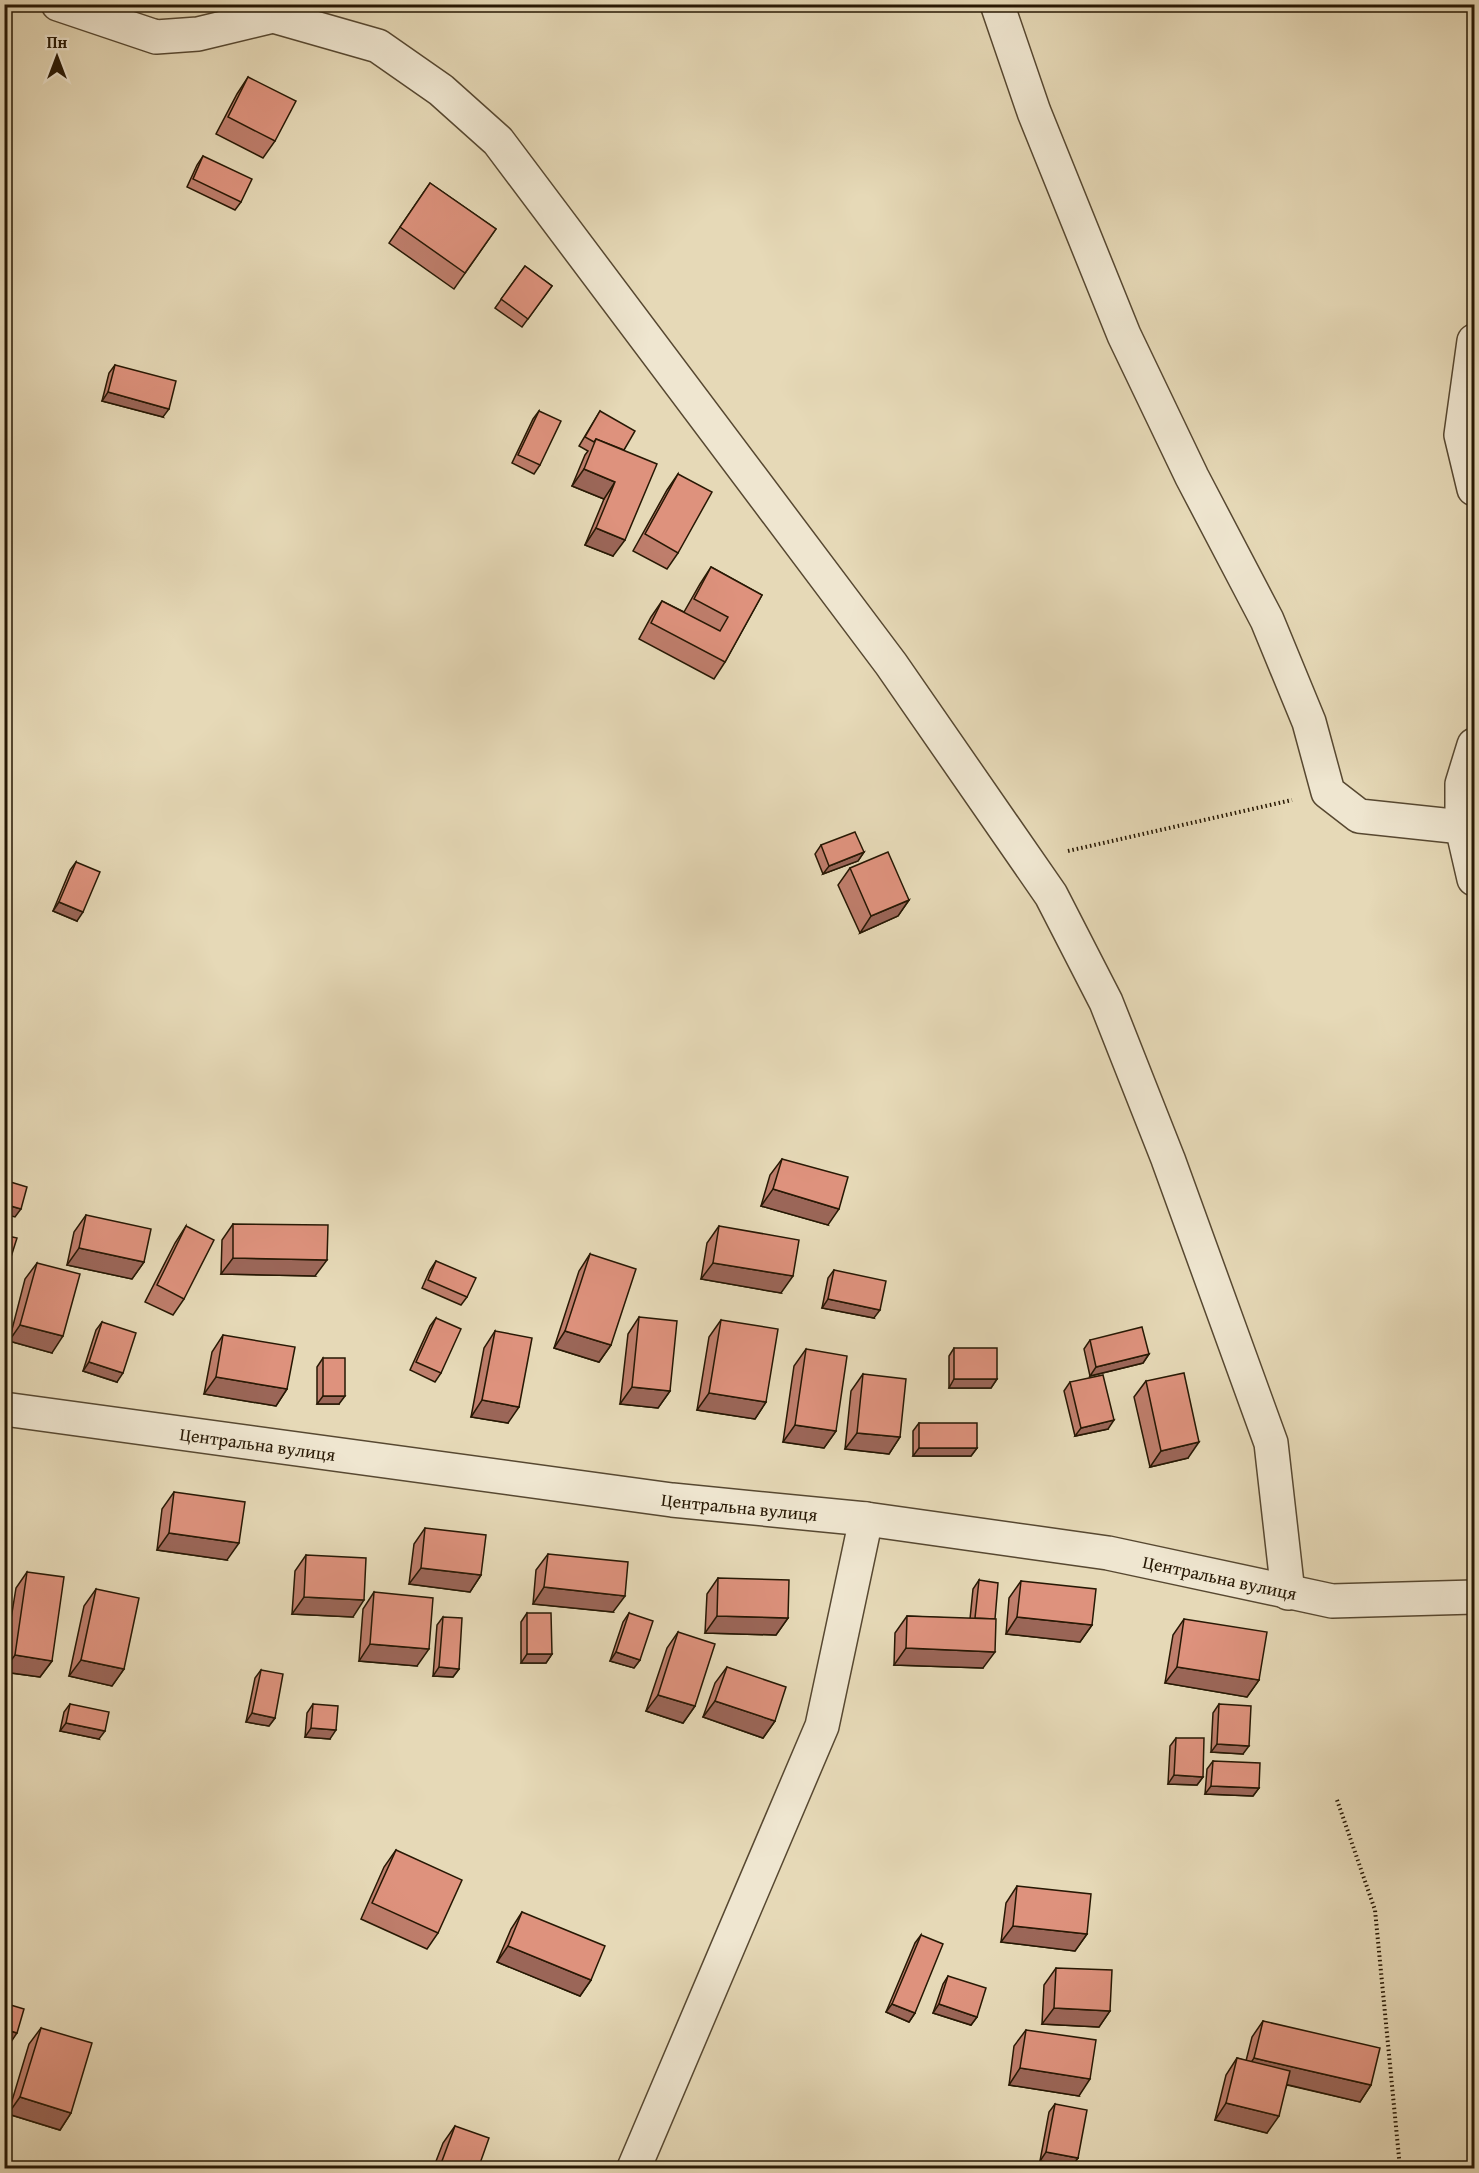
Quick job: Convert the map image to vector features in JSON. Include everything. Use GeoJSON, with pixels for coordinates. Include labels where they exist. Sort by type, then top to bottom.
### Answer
{"type":"FeatureCollection","features":[{"type":"Feature","properties":{"kind":"street"},"geometry":{"type":"LineString","coordinates":[[58,4],[156,38],[198,34],[273,16],[378,46],[441,90],[498,141],[891,664],[1050,895],[1106,1002],[1168,1159],[1271,1443],[1288,1593]]}},
{"type":"Feature","properties":{"kind":"street"},"geometry":{"type":"LineString","coordinates":[[997,4],[1034,112],[1124,335],[1192,477],[1267,620],[1309,722],[1328,792],[1359,816],[1462,826]]}},
{"type":"Feature","properties":{"kind":"street"},"geometry":{"type":"LineString","coordinates":[[1474,341],[1461,435],[1474,489]]}},
{"type":"Feature","properties":{"kind":"street"},"geometry":{"type":"LineString","coordinates":[[1474,745],[1462,784],[1462,826],[1474,879]]}},
{"type":"Feature","properties":{"kind":"street","name":"Центральна вулиця"},"geometry":{"type":"LineString","coordinates":[[4,1409],[660,1498],[866,1519],[1107,1553],[1332,1601],[1474,1597]]}},
{"type":"Feature","properties":{"kind":"street"},"geometry":{"type":"LineString","coordinates":[[634,2169],[822,1726],[866,1519]]}},
{"type":"Feature","properties":{"kind":"path"},"geometry":{"type":"LineString","coordinates":[[1026,860],[1328,792]]}},
{"type":"Feature","properties":{"kind":"path"},"geometry":{"type":"LineString","coordinates":[[1337,1800],[1375,1910],[1400,2169]]}},
{"type":"Feature","properties":{"kind":"building"},"geometry":{"type":"Polygon","coordinates":[[[248,77],[296,101],[275,141],[228,117],[248,77]]]}},
{"type":"Feature","properties":{"kind":"building"},"geometry":{"type":"Polygon","coordinates":[[[203,156],[252,179],[241,202],[193,179],[203,156]]]}},
{"type":"Feature","properties":{"kind":"building"},"geometry":{"type":"Polygon","coordinates":[[[430,183],[496,229],[465,273],[400,227],[430,183]]]}},
{"type":"Feature","properties":{"kind":"building"},"geometry":{"type":"Polygon","coordinates":[[[525,266],[552,286],[528,319],[501,299],[525,266]]]}},
{"type":"Feature","properties":{"kind":"building"},"geometry":{"type":"Polygon","coordinates":[[[115,365],[176,381],[169,409],[108,392],[115,365]]]}},
{"type":"Feature","properties":{"kind":"building"},"geometry":{"type":"Polygon","coordinates":[[[539,411],[561,421],[540,465],[518,455],[539,411]]]}},
{"type":"Feature","properties":{"kind":"building"},"geometry":{"type":"Polygon","coordinates":[[[600,411],[635,431],[624,450],[596,439],[594,442],[585,437],[600,411]]]}},
{"type":"Feature","properties":{"kind":"building"},"geometry":{"type":"Polygon","coordinates":[[[596,439],[657,464],[625,540],[596,528],[615,482],[584,469],[596,439]]]}},
{"type":"Feature","properties":{"kind":"building"},"geometry":{"type":"Polygon","coordinates":[[[678,474],[712,492],[678,553],[645,534],[678,474]]]}},
{"type":"Feature","properties":{"kind":"building"},"geometry":{"type":"Polygon","coordinates":[[[711,567],[762,595],[725,662],[651,623],[662,601],[720,631],[728,617],[694,599],[711,567]]]}},
{"type":"Feature","properties":{"kind":"building"},"geometry":{"type":"Polygon","coordinates":[[[855,832],[864,852],[829,866],[821,845],[855,832]]]}},
{"type":"Feature","properties":{"kind":"building"},"geometry":{"type":"Polygon","coordinates":[[[888,852],[909,900],[871,916],[850,868],[888,852]]]}},
{"type":"Feature","properties":{"kind":"building"},"geometry":{"type":"Polygon","coordinates":[[[76,862],[100,872],[83,912],[59,902],[76,862]]]}},
{"type":"Feature","properties":{"kind":"building"},"geometry":{"type":"Polygon","coordinates":[[[782,1159],[848,1177],[839,1209],[773,1189],[782,1159]]]}},
{"type":"Feature","properties":{"kind":"building"},"geometry":{"type":"Polygon","coordinates":[[[4,1180],[27,1187],[21,1209],[4,1204],[4,1180]]]}},
{"type":"Feature","properties":{"kind":"building"},"geometry":{"type":"Polygon","coordinates":[[[86,1215],[151,1229],[144,1262],[79,1248],[86,1215]]]}},
{"type":"Feature","properties":{"kind":"building"},"geometry":{"type":"Polygon","coordinates":[[[233,1224],[328,1225],[327,1260],[233,1258],[233,1224]]]}},
{"type":"Feature","properties":{"kind":"building"},"geometry":{"type":"Polygon","coordinates":[[[186,1226],[214,1240],[184,1299],[157,1285],[186,1226]]]}},
{"type":"Feature","properties":{"kind":"building"},"geometry":{"type":"Polygon","coordinates":[[[719,1226],[799,1240],[793,1276],[713,1263],[719,1226]]]}},
{"type":"Feature","properties":{"kind":"building"},"geometry":{"type":"Polygon","coordinates":[[[4,1235],[17,1238],[4,1279],[4,1235]]]}},
{"type":"Feature","properties":{"kind":"building"},"geometry":{"type":"Polygon","coordinates":[[[590,1254],[636,1269],[611,1345],[565,1331],[590,1254]]]}},
{"type":"Feature","properties":{"kind":"building"},"geometry":{"type":"Polygon","coordinates":[[[436,1261],[476,1278],[467,1297],[428,1280],[436,1261]]]}},
{"type":"Feature","properties":{"kind":"building"},"geometry":{"type":"Polygon","coordinates":[[[37,1263],[80,1274],[63,1336],[20,1325],[37,1263]]]}},
{"type":"Feature","properties":{"kind":"building"},"geometry":{"type":"Polygon","coordinates":[[[834,1270],[886,1281],[880,1310],[828,1299],[834,1270]]]}},
{"type":"Feature","properties":{"kind":"building"},"geometry":{"type":"Polygon","coordinates":[[[639,1317],[677,1321],[670,1391],[632,1387],[639,1317]]]}},
{"type":"Feature","properties":{"kind":"building"},"geometry":{"type":"Polygon","coordinates":[[[436,1318],[461,1329],[441,1373],[416,1362],[436,1318]]]}},
{"type":"Feature","properties":{"kind":"building"},"geometry":{"type":"Polygon","coordinates":[[[721,1320],[778,1329],[766,1402],[709,1393],[721,1320]]]}},
{"type":"Feature","properties":{"kind":"building"},"geometry":{"type":"Polygon","coordinates":[[[102,1322],[136,1333],[123,1373],[89,1362],[102,1322]]]}},
{"type":"Feature","properties":{"kind":"building"},"geometry":{"type":"Polygon","coordinates":[[[1142,1327],[1149,1354],[1096,1367],[1090,1340],[1142,1327]]]}},
{"type":"Feature","properties":{"kind":"building"},"geometry":{"type":"Polygon","coordinates":[[[495,1331],[532,1338],[519,1407],[482,1400],[495,1331]]]}},
{"type":"Feature","properties":{"kind":"building"},"geometry":{"type":"Polygon","coordinates":[[[223,1335],[295,1347],[287,1389],[216,1377],[223,1335]]]}},
{"type":"Feature","properties":{"kind":"building"},"geometry":{"type":"Polygon","coordinates":[[[954,1348],[997,1348],[997,1379],[954,1379],[954,1348]]]}},
{"type":"Feature","properties":{"kind":"building"},"geometry":{"type":"Polygon","coordinates":[[[806,1349],[847,1356],[836,1431],[795,1425],[806,1349]]]}},
{"type":"Feature","properties":{"kind":"building"},"geometry":{"type":"Polygon","coordinates":[[[323,1358],[345,1358],[345,1396],[323,1396],[323,1358]]]}},
{"type":"Feature","properties":{"kind":"building"},"geometry":{"type":"Polygon","coordinates":[[[1184,1373],[1199,1442],[1161,1451],[1146,1381],[1184,1373]]]}},
{"type":"Feature","properties":{"kind":"building"},"geometry":{"type":"Polygon","coordinates":[[[863,1374],[906,1379],[900,1437],[857,1433],[863,1374]]]}},
{"type":"Feature","properties":{"kind":"building"},"geometry":{"type":"Polygon","coordinates":[[[1103,1375],[1114,1420],[1081,1428],[1070,1382],[1103,1375]]]}},
{"type":"Feature","properties":{"kind":"building"},"geometry":{"type":"Polygon","coordinates":[[[919,1423],[977,1423],[977,1448],[919,1448],[919,1423]]]}},
{"type":"Feature","properties":{"kind":"building"},"geometry":{"type":"Polygon","coordinates":[[[174,1492],[245,1502],[239,1543],[169,1533],[174,1492]]]}},
{"type":"Feature","properties":{"kind":"building"},"geometry":{"type":"Polygon","coordinates":[[[425,1528],[486,1535],[481,1575],[421,1568],[425,1528]]]}},
{"type":"Feature","properties":{"kind":"building"},"geometry":{"type":"Polygon","coordinates":[[[548,1554],[628,1562],[625,1596],[544,1587],[548,1554]]]}},
{"type":"Feature","properties":{"kind":"building"},"geometry":{"type":"Polygon","coordinates":[[[306,1555],[366,1558],[364,1600],[304,1597],[306,1555]]]}},
{"type":"Feature","properties":{"kind":"building"},"geometry":{"type":"Polygon","coordinates":[[[27,1572],[64,1577],[52,1661],[15,1655],[27,1572]]]}},
{"type":"Feature","properties":{"kind":"building"},"geometry":{"type":"Polygon","coordinates":[[[718,1578],[789,1580],[788,1618],[717,1616],[718,1578]]]}},
{"type":"Feature","properties":{"kind":"building"},"geometry":{"type":"Polygon","coordinates":[[[979,1580],[998,1583],[995,1619],[975,1618],[979,1580]]]}},
{"type":"Feature","properties":{"kind":"building"},"geometry":{"type":"Polygon","coordinates":[[[1021,1581],[1096,1589],[1092,1625],[1017,1617],[1021,1581]]]}},
{"type":"Feature","properties":{"kind":"building"},"geometry":{"type":"Polygon","coordinates":[[[96,1589],[139,1598],[124,1669],[81,1660],[96,1589]]]}},
{"type":"Feature","properties":{"kind":"building"},"geometry":{"type":"Polygon","coordinates":[[[374,1592],[433,1598],[429,1649],[370,1644],[374,1592]]]}},
{"type":"Feature","properties":{"kind":"building"},"geometry":{"type":"Polygon","coordinates":[[[527,1613],[551,1613],[552,1654],[527,1654],[527,1613]]]}},
{"type":"Feature","properties":{"kind":"building"},"geometry":{"type":"Polygon","coordinates":[[[629,1613],[653,1621],[640,1660],[616,1652],[629,1613]]]}},
{"type":"Feature","properties":{"kind":"building"},"geometry":{"type":"Polygon","coordinates":[[[907,1616],[996,1619],[995,1652],[906,1648],[907,1616]]]}},
{"type":"Feature","properties":{"kind":"building"},"geometry":{"type":"Polygon","coordinates":[[[443,1617],[462,1618],[459,1669],[439,1667],[443,1617]]]}},
{"type":"Feature","properties":{"kind":"building"},"geometry":{"type":"Polygon","coordinates":[[[1184,1619],[1267,1632],[1259,1680],[1177,1667],[1184,1619]]]}},
{"type":"Feature","properties":{"kind":"building"},"geometry":{"type":"Polygon","coordinates":[[[678,1632],[715,1644],[695,1706],[658,1695],[678,1632]]]}},
{"type":"Feature","properties":{"kind":"building"},"geometry":{"type":"Polygon","coordinates":[[[727,1667],[786,1687],[775,1721],[715,1701],[727,1667]]]}},
{"type":"Feature","properties":{"kind":"building"},"geometry":{"type":"Polygon","coordinates":[[[261,1670],[283,1674],[275,1718],[252,1713],[261,1670]]]}},
{"type":"Feature","properties":{"kind":"building"},"geometry":{"type":"Polygon","coordinates":[[[70,1704],[109,1712],[105,1731],[66,1723],[70,1704]]]}},
{"type":"Feature","properties":{"kind":"building"},"geometry":{"type":"Polygon","coordinates":[[[313,1704],[338,1706],[336,1730],[311,1728],[313,1704]]]}},
{"type":"Feature","properties":{"kind":"building"},"geometry":{"type":"Polygon","coordinates":[[[1219,1704],[1251,1706],[1249,1746],[1217,1744],[1219,1704]]]}},
{"type":"Feature","properties":{"kind":"building"},"geometry":{"type":"Polygon","coordinates":[[[1176,1738],[1204,1738],[1203,1777],[1174,1775],[1176,1738]]]}},
{"type":"Feature","properties":{"kind":"building"},"geometry":{"type":"Polygon","coordinates":[[[1213,1761],[1260,1763],[1259,1788],[1211,1786],[1213,1761]]]}},
{"type":"Feature","properties":{"kind":"building"},"geometry":{"type":"Polygon","coordinates":[[[396,1850],[462,1880],[438,1933],[372,1903],[396,1850]]]}},
{"type":"Feature","properties":{"kind":"building"},"geometry":{"type":"Polygon","coordinates":[[[1017,1886],[1091,1894],[1087,1934],[1013,1926],[1017,1886]]]}},
{"type":"Feature","properties":{"kind":"building"},"geometry":{"type":"Polygon","coordinates":[[[522,1912],[605,1946],[591,1980],[508,1946],[522,1912]]]}},
{"type":"Feature","properties":{"kind":"building"},"geometry":{"type":"Polygon","coordinates":[[[921,1935],[943,1944],[915,2013],[892,2004],[921,1935]]]}},
{"type":"Feature","properties":{"kind":"building"},"geometry":{"type":"Polygon","coordinates":[[[1056,1968],[1112,1970],[1110,2011],[1054,2008],[1056,1968]]]}},
{"type":"Feature","properties":{"kind":"building"},"geometry":{"type":"Polygon","coordinates":[[[948,1976],[986,1988],[977,2017],[939,2004],[948,1976]]]}},
{"type":"Feature","properties":{"kind":"building"},"geometry":{"type":"Polygon","coordinates":[[[4,2003],[24,2009],[17,2033],[4,2029],[4,2003]]]}},
{"type":"Feature","properties":{"kind":"building"},"geometry":{"type":"Polygon","coordinates":[[[1263,2021],[1380,2048],[1371,2085],[1254,2058],[1263,2021]]]}},
{"type":"Feature","properties":{"kind":"building"},"geometry":{"type":"Polygon","coordinates":[[[41,2028],[92,2043],[71,2113],[20,2097],[41,2028]]]}},
{"type":"Feature","properties":{"kind":"building"},"geometry":{"type":"Polygon","coordinates":[[[1026,2030],[1096,2040],[1090,2079],[1020,2068],[1026,2030]]]}},
{"type":"Feature","properties":{"kind":"building"},"geometry":{"type":"Polygon","coordinates":[[[1237,2058],[1290,2071],[1279,2116],[1226,2103],[1237,2058]]]}},
{"type":"Feature","properties":{"kind":"building"},"geometry":{"type":"Polygon","coordinates":[[[1055,2104],[1087,2110],[1078,2158],[1046,2152],[1055,2104]]]}},
{"type":"Feature","properties":{"kind":"building"},"geometry":{"type":"Polygon","coordinates":[[[455,2126],[489,2138],[478,2169],[439,2169],[455,2126]]]}}]}
